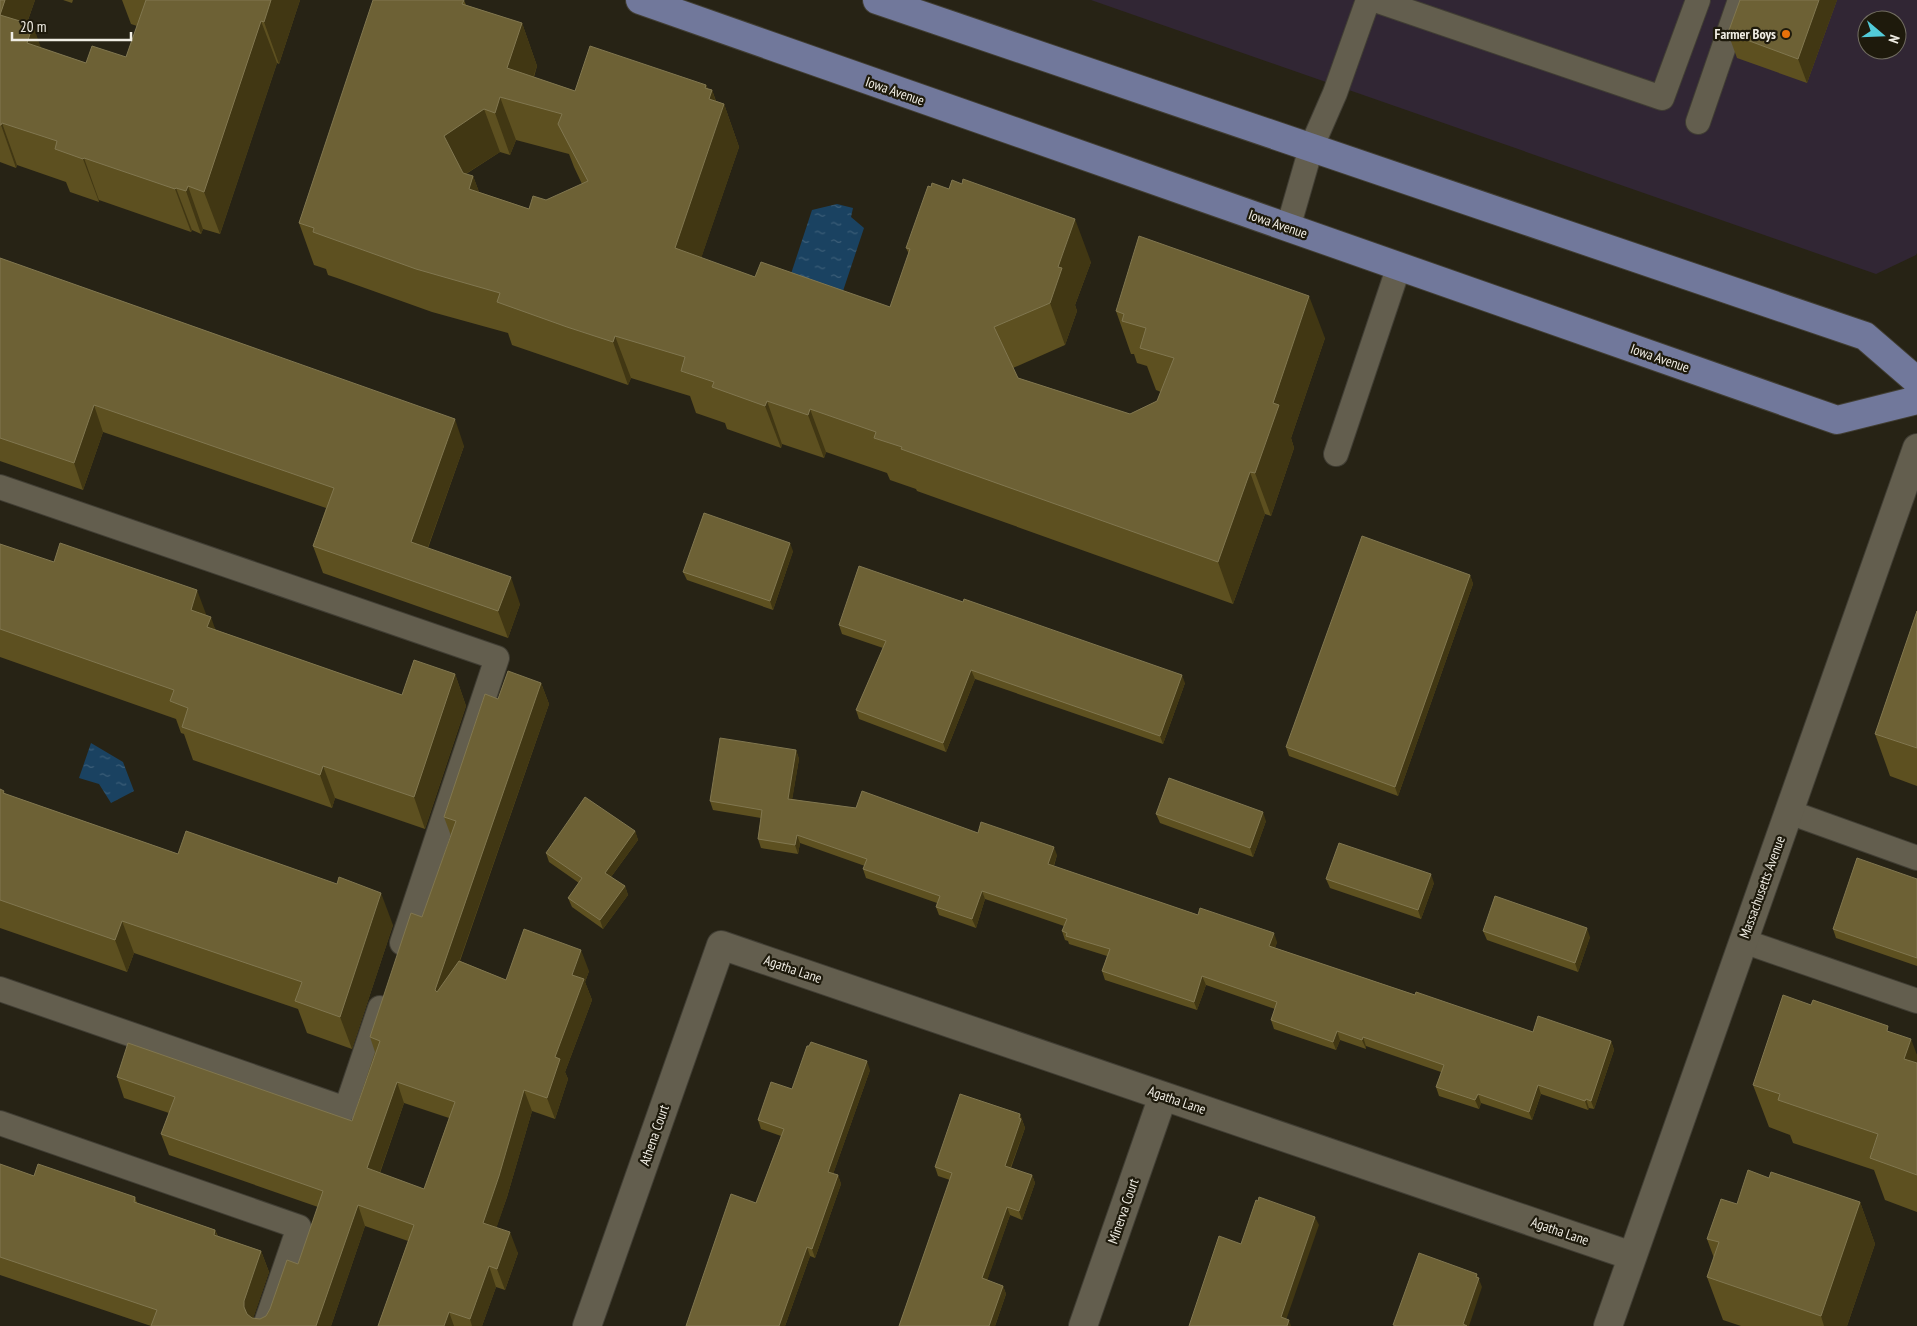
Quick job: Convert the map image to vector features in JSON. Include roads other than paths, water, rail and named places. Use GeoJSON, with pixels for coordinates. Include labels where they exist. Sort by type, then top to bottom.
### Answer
{"type":"FeatureCollection","features":[{"type":"Feature","properties":{"kind":"main road","name":"Iowa Avenue"},"geometry":{"type":"LineString","coordinates":[[640,0],[1837,420],[1917,400]]}},
{"type":"Feature","properties":{"kind":"main road"},"geometry":{"type":"LineString","coordinates":[[877,0],[1866,336],[1917,381]]}},
{"type":"Feature","properties":{"kind":"street","name":"Massachusetts Avenue"},"geometry":{"type":"LineString","coordinates":[[1608,1326],[1917,448]]}},
{"type":"Feature","properties":{"kind":"street","name":"Agatha Lane"},"geometry":{"type":"LineString","coordinates":[[721,945],[1632,1256]]}},
{"type":"Feature","properties":{"kind":"street","name":"Athena Court"},"geometry":{"type":"LineString","coordinates":[[587,1326],[721,945]]}},
{"type":"Feature","properties":{"kind":"street","name":"Minerva Court"},"geometry":{"type":"LineString","coordinates":[[1083,1326],[1163,1096]]}},
{"type":"Feature","properties":{"kind":"lane"},"geometry":{"type":"LineString","coordinates":[[1288,228],[1311,148],[1335,93],[1368,0]]}},
{"type":"Feature","properties":{"kind":"lane"},"geometry":{"type":"LineString","coordinates":[[1375,0],[1662,98],[1698,0]]}},
{"type":"Feature","properties":{"kind":"lane"},"geometry":{"type":"LineString","coordinates":[[1698,122],[1740,0]]}},
{"type":"Feature","properties":{"kind":"lane"},"geometry":{"type":"LineString","coordinates":[[1336,454],[1399,266]]}},
{"type":"Feature","properties":{"kind":"lane"},"geometry":{"type":"LineString","coordinates":[[0,487],[497,658],[396,959]]}},
{"type":"Feature","properties":{"kind":"lane"},"geometry":{"type":"LineString","coordinates":[[1789,812],[1917,858]]}},
{"type":"Feature","properties":{"kind":"lane"},"geometry":{"type":"LineString","coordinates":[[1743,940],[1917,1002]]}},
{"type":"Feature","properties":{"kind":"lane"},"geometry":{"type":"LineString","coordinates":[[0,989],[346,1110],[387,987]]}},
{"type":"Feature","properties":{"kind":"lane"},"geometry":{"type":"LineString","coordinates":[[0,1123],[299,1228],[265,1326]]}},
{"type":"Feature","properties":{"kind":"water"},"geometry":{"type":"Polygon","coordinates":[[[837,204],[853,208],[851,217],[864,228],[840,300],[788,283],[812,210],[837,204]]]}},
{"type":"Feature","properties":{"kind":"water"},"geometry":{"type":"Polygon","coordinates":[[[91,743],[123,762],[134,791],[111,803],[99,784],[79,778],[91,743]]]}},
{"type":"Feature","properties":{"kind":"place","name":"Farmer Boys"},"geometry":{"type":"Point","coordinates":[1786,34]}}]}
